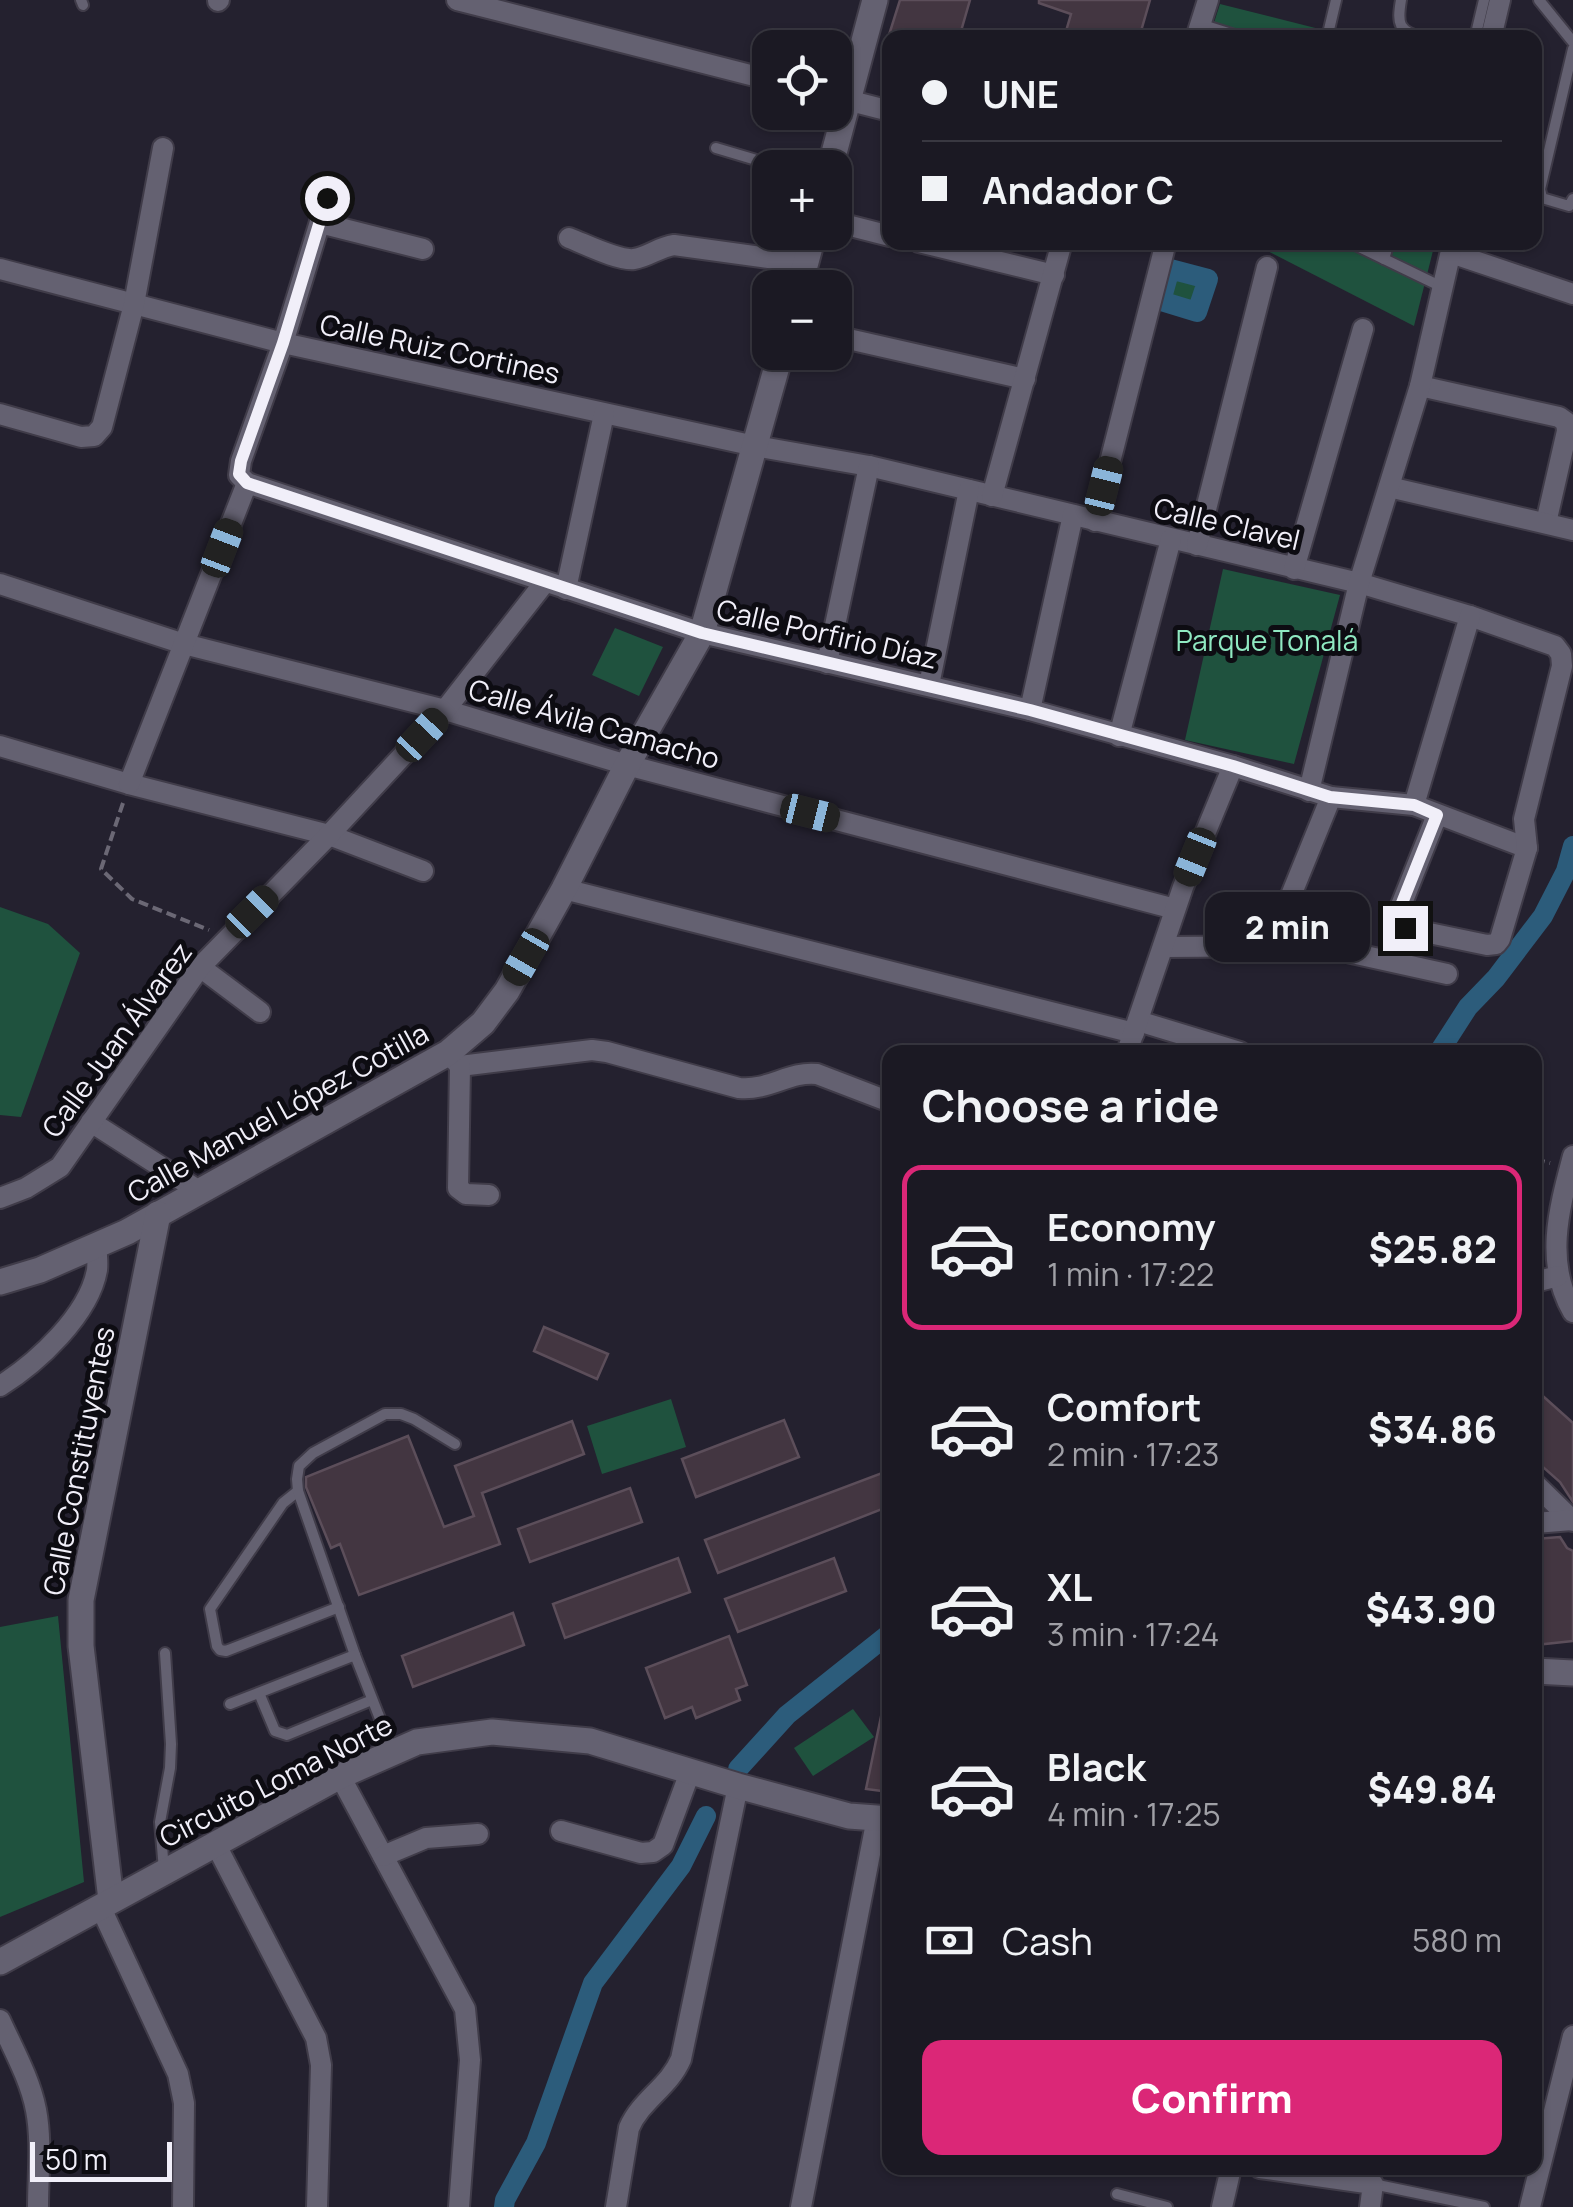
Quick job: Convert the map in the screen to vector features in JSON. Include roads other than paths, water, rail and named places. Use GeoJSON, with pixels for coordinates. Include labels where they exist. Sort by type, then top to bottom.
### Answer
{"type":"FeatureCollection","features":[{"type":"Feature","properties":{"kind":"street"},"geometry":{"type":"LineString","coordinates":[[457,0],[752,75]]}},
{"type":"Feature","properties":{"kind":"street"},"geometry":{"type":"LineString","coordinates":[[852,69],[875,0]]}},
{"type":"Feature","properties":{"kind":"street"},"geometry":{"type":"LineString","coordinates":[[1198,30],[1208,0]]}},
{"type":"Feature","properties":{"kind":"street"},"geometry":{"type":"LineString","coordinates":[[1491,30],[1492,1]]}},
{"type":"Feature","properties":{"kind":"street"},"geometry":{"type":"LineString","coordinates":[[852,102],[882,109]]}},
{"type":"Feature","properties":{"kind":"street"},"geometry":{"type":"LineString","coordinates":[[0,414],[80,437],[94,436],[102,427],[134,304],[163,148]]}},
{"type":"Feature","properties":{"kind":"street"},"geometry":{"type":"LineString","coordinates":[[129,784],[243,479],[241,461],[283,343],[327,198]]}},
{"type":"Feature","properties":{"kind":"street"},"geometry":{"type":"LineString","coordinates":[[320,223],[423,250]]}},
{"type":"Feature","properties":{"kind":"street"},"geometry":{"type":"LineString","coordinates":[[852,226],[882,234]]}},
{"type":"Feature","properties":{"kind":"street"},"geometry":{"type":"LineString","coordinates":[[569,238],[627,259],[638,259],[674,244],[778,270]]}},
{"type":"Feature","properties":{"kind":"street"},"geometry":{"type":"LineString","coordinates":[[951,250],[1054,276]]}},
{"type":"Feature","properties":{"kind":"street"},"geometry":{"type":"LineString","coordinates":[[992,496],[1060,250]]}},
{"type":"Feature","properties":{"kind":"street"},"geometry":{"type":"LineString","coordinates":[[1095,521],[1164,250]]}},
{"type":"Feature","properties":{"kind":"street"},"geometry":{"type":"LineString","coordinates":[[1309,791],[1358,582],[1420,386],[1452,250]]}},
{"type":"Feature","properties":{"kind":"street"},"geometry":{"type":"LineString","coordinates":[[1457,250],[1572,292]]}},
{"type":"Feature","properties":{"kind":"street"},"geometry":{"type":"LineString","coordinates":[[1196,545],[1267,267]]}},
{"type":"Feature","properties":{"kind":"street","name":"Calle Ruiz Cortines"},"geometry":{"type":"LineString","coordinates":[[0,269],[283,343],[755,446]]}},
{"type":"Feature","properties":{"kind":"street"},"geometry":{"type":"LineString","coordinates":[[1294,569],[1363,329]]}},
{"type":"Feature","properties":{"kind":"street"},"geometry":{"type":"LineString","coordinates":[[852,340],[1025,380]]}},
{"type":"Feature","properties":{"kind":"street","name":"Calle Manuel López Cotilla"},"geometry":{"type":"LineString","coordinates":[[0,1282],[40,1270],[127,1232],[199,1190],[454,1060],[506,991],[702,633],[776,370]]}},
{"type":"Feature","properties":{"kind":"street"},"geometry":{"type":"LineString","coordinates":[[1420,386],[1559,417],[1566,422],[1546,523]]}},
{"type":"Feature","properties":{"kind":"street","name":"Calle Juan Álvarez"},"geometry":{"type":"LineString","coordinates":[[0,1198],[26,1188],[60,1167],[200,967],[329,835],[555,586],[604,414]]}},
{"type":"Feature","properties":{"kind":"street","name":"Calle Clavel"},"geometry":{"type":"LineString","coordinates":[[755,446],[869,466],[1358,582],[1555,646],[1561,654],[1562,666],[1524,819],[1526,848]]}},
{"type":"Feature","properties":{"kind":"street"},"geometry":{"type":"LineString","coordinates":[[827,663],[869,466]]}},
{"type":"Feature","properties":{"kind":"street","name":"Calle Porfirio Díaz"},"geometry":{"type":"LineString","coordinates":[[243,479],[702,633],[1030,710],[1330,797],[1414,805],[1526,848]]}},
{"type":"Feature","properties":{"kind":"street"},"geometry":{"type":"LineString","coordinates":[[1389,487],[1573,530]]}},
{"type":"Feature","properties":{"kind":"street"},"geometry":{"type":"LineString","coordinates":[[929,686],[969,490]]}},
{"type":"Feature","properties":{"kind":"street"},"geometry":{"type":"LineString","coordinates":[[1030,710],[1073,515]]}},
{"type":"Feature","properties":{"kind":"street"},"geometry":{"type":"LineString","coordinates":[[1119,736],[1171,539]]}},
{"type":"Feature","properties":{"kind":"street","name":"Calle Ávila Camacho"},"geometry":{"type":"LineString","coordinates":[[0,584],[184,644],[444,710],[627,765],[1175,909]]}},
{"type":"Feature","properties":{"kind":"street"},"geometry":{"type":"LineString","coordinates":[[1414,805],[1470,616]]}},
{"type":"Feature","properties":{"kind":"street"},"geometry":{"type":"LineString","coordinates":[[0,746],[329,835],[423,870]]}},
{"type":"Feature","properties":{"kind":"street"},"geometry":{"type":"LineString","coordinates":[[1133,1035],[1175,909],[1233,766]]}},
{"type":"Feature","properties":{"kind":"street"},"geometry":{"type":"LineString","coordinates":[[1240,914],[1273,919],[1283,916],[1330,797]]}},
{"type":"Feature","properties":{"kind":"street"},"geometry":{"type":"LineString","coordinates":[[1437,815],[1398,913],[1398,923],[1405,928],[1496,944],[1526,848]]}},
{"type":"Feature","properties":{"kind":"street"},"geometry":{"type":"LineString","coordinates":[[564,888],[1133,1035],[1196,1045]]}},
{"type":"Feature","properties":{"kind":"street"},"geometry":{"type":"LineString","coordinates":[[1164,948],[1320,946],[1446,974]]}},
{"type":"Feature","properties":{"kind":"street"},"geometry":{"type":"LineString","coordinates":[[200,967],[260,1012]]}},
{"type":"Feature","properties":{"kind":"street"},"geometry":{"type":"LineString","coordinates":[[489,1195],[466,1194],[458,1188],[454,1060],[592,1050],[739,1088],[764,1088],[796,1075],[817,1074],[882,1099]]}},
{"type":"Feature","properties":{"kind":"street"},"geometry":{"type":"LineString","coordinates":[[91,1122],[199,1190]]}},
{"type":"Feature","properties":{"kind":"street"},"geometry":{"type":"LineString","coordinates":[[1572,1165],[1559,1210],[1555,1246],[1562,1292],[1573,1312]]}},
{"type":"Feature","properties":{"kind":"street","name":"Calle Constituyentes"},"geometry":{"type":"LineString","coordinates":[[106,1903],[81,1646],[81,1600],[158,1214]]}},
{"type":"Feature","properties":{"kind":"street"},"geometry":{"type":"LineString","coordinates":[[0,1386],[50,1346],[80,1309],[98,1266],[96,1246]]}},
{"type":"Feature","properties":{"kind":"street"},"geometry":{"type":"LineString","coordinates":[[1542,1280],[1558,1276]]}},
{"type":"Feature","properties":{"kind":"street"},"geometry":{"type":"LineString","coordinates":[[1542,1491],[1572,1521]]}},
{"type":"Feature","properties":{"kind":"street"},"geometry":{"type":"LineString","coordinates":[[1542,1523],[1572,1521]]}},
{"type":"Feature","properties":{"kind":"street"},"geometry":{"type":"LineString","coordinates":[[1542,1672],[1573,1673]]}},
{"type":"Feature","properties":{"kind":"street","name":"Circuito Loma Norte"},"geometry":{"type":"LineString","coordinates":[[0,1962],[340,1776],[417,1742],[492,1732],[590,1740],[849,1816],[882,1819]]}},
{"type":"Feature","properties":{"kind":"street"},"geometry":{"type":"LineString","coordinates":[[560,1831],[640,1853],[653,1852],[662,1845],[690,1772]]}},
{"type":"Feature","properties":{"kind":"street"},"geometry":{"type":"LineString","coordinates":[[340,1776],[465,2008],[470,2060],[459,2207]]}},
{"type":"Feature","properties":{"kind":"street"},"geometry":{"type":"LineString","coordinates":[[616,2207],[634,2116],[675,2072],[680,2059],[738,1786]]}},
{"type":"Feature","properties":{"kind":"street"},"geometry":{"type":"LineString","coordinates":[[801,2207],[882,1828]]}},
{"type":"Feature","properties":{"kind":"street"},"geometry":{"type":"LineString","coordinates":[[383,1856],[426,1838],[478,1834]]}},
{"type":"Feature","properties":{"kind":"street"},"geometry":{"type":"LineString","coordinates":[[215,1844],[316,2038],[321,2065],[317,2207]]}},
{"type":"Feature","properties":{"kind":"street"},"geometry":{"type":"LineString","coordinates":[[106,1903],[178,2074],[184,2103],[183,2207]]}},
{"type":"Feature","properties":{"kind":"street"},"geometry":{"type":"LineString","coordinates":[[0,2020],[36,2110],[38,2207]]}},
{"type":"Feature","properties":{"kind":"street"},"geometry":{"type":"LineString","coordinates":[[1542,2159],[1573,2036]]}},
{"type":"Feature","properties":{"kind":"street"},"geometry":{"type":"LineString","coordinates":[[1222,2207],[1229,2175]]}},
{"type":"Feature","properties":{"kind":"street"},"geometry":{"type":"LineString","coordinates":[[1309,2175],[1373,2184],[1370,2207]]}},
{"type":"Feature","properties":{"kind":"street"},"geometry":{"type":"LineString","coordinates":[[1530,2207],[1538,2175]]}},
{"type":"Feature","properties":{"kind":"lane"},"geometry":{"type":"LineString","coordinates":[[1329,30],[1336,0]]}},
{"type":"Feature","properties":{"kind":"lane"},"geometry":{"type":"LineString","coordinates":[[1401,0],[1398,17],[1404,30]]}},
{"type":"Feature","properties":{"kind":"lane"},"geometry":{"type":"LineString","coordinates":[[1539,0],[1573,46],[1542,180]]}},
{"type":"Feature","properties":{"kind":"lane"},"geometry":{"type":"LineString","coordinates":[[1479,30],[1492,1]]}},
{"type":"Feature","properties":{"kind":"lane"},"geometry":{"type":"LineString","coordinates":[[716,148],[752,159]]}},
{"type":"Feature","properties":{"kind":"lane"},"geometry":{"type":"LineString","coordinates":[[1542,198],[1564,206],[1573,198]]}},
{"type":"Feature","properties":{"kind":"lane"},"geometry":{"type":"LineString","coordinates":[[1365,250],[1443,288]]}},
{"type":"Feature","properties":{"kind":"lane"},"geometry":{"type":"LineString","coordinates":[[1384,259],[1386,250]]}},
{"type":"Feature","properties":{"kind":"lane"},"geometry":{"type":"LineString","coordinates":[[393,1753],[355,1655],[296,1479],[300,1466],[313,1452],[386,1414],[414,1419],[456,1444]]}},
{"type":"Feature","properties":{"kind":"lane"},"geometry":{"type":"LineString","coordinates":[[298,1491],[282,1504],[210,1609],[217,1646],[226,1650],[340,1608]]}},
{"type":"Feature","properties":{"kind":"lane"},"geometry":{"type":"LineString","coordinates":[[164,1871],[160,1822],[171,1744],[165,1653]]}},
{"type":"Feature","properties":{"kind":"lane"},"geometry":{"type":"LineString","coordinates":[[230,1704],[355,1655]]}},
{"type":"Feature","properties":{"kind":"lane"},"geometry":{"type":"LineString","coordinates":[[259,1693],[275,1731],[280,1734],[372,1700]]}},
{"type":"Feature","properties":{"kind":"lane"},"geometry":{"type":"LineString","coordinates":[[1373,2184],[1484,2207]]}},
{"type":"Feature","properties":{"kind":"lane"},"geometry":{"type":"LineString","coordinates":[[1118,2194],[1167,2207]]}},
{"type":"Feature","properties":{"kind":"waterway"},"geometry":{"type":"LineString","coordinates":[[1170,269],[1208,279],[1197,312],[1161,301],[1170,269]]}},
{"type":"Feature","properties":{"kind":"waterway"},"geometry":{"type":"LineString","coordinates":[[1444,1045],[1468,1007],[1496,978],[1543,916],[1566,871],[1573,846]]}},
{"type":"Feature","properties":{"kind":"waterway"},"geometry":{"type":"LineString","coordinates":[[738,1769],[787,1715],[882,1639]]}},
{"type":"Feature","properties":{"kind":"waterway"},"geometry":{"type":"LineString","coordinates":[[504,2207],[536,2143],[593,1983],[681,1866],[706,1816]]}},
{"type":"Feature","properties":{"kind":"park label","name":"Parque Tonalá"},"geometry":{"type":"Point","coordinates":[1267,641]}}]}
